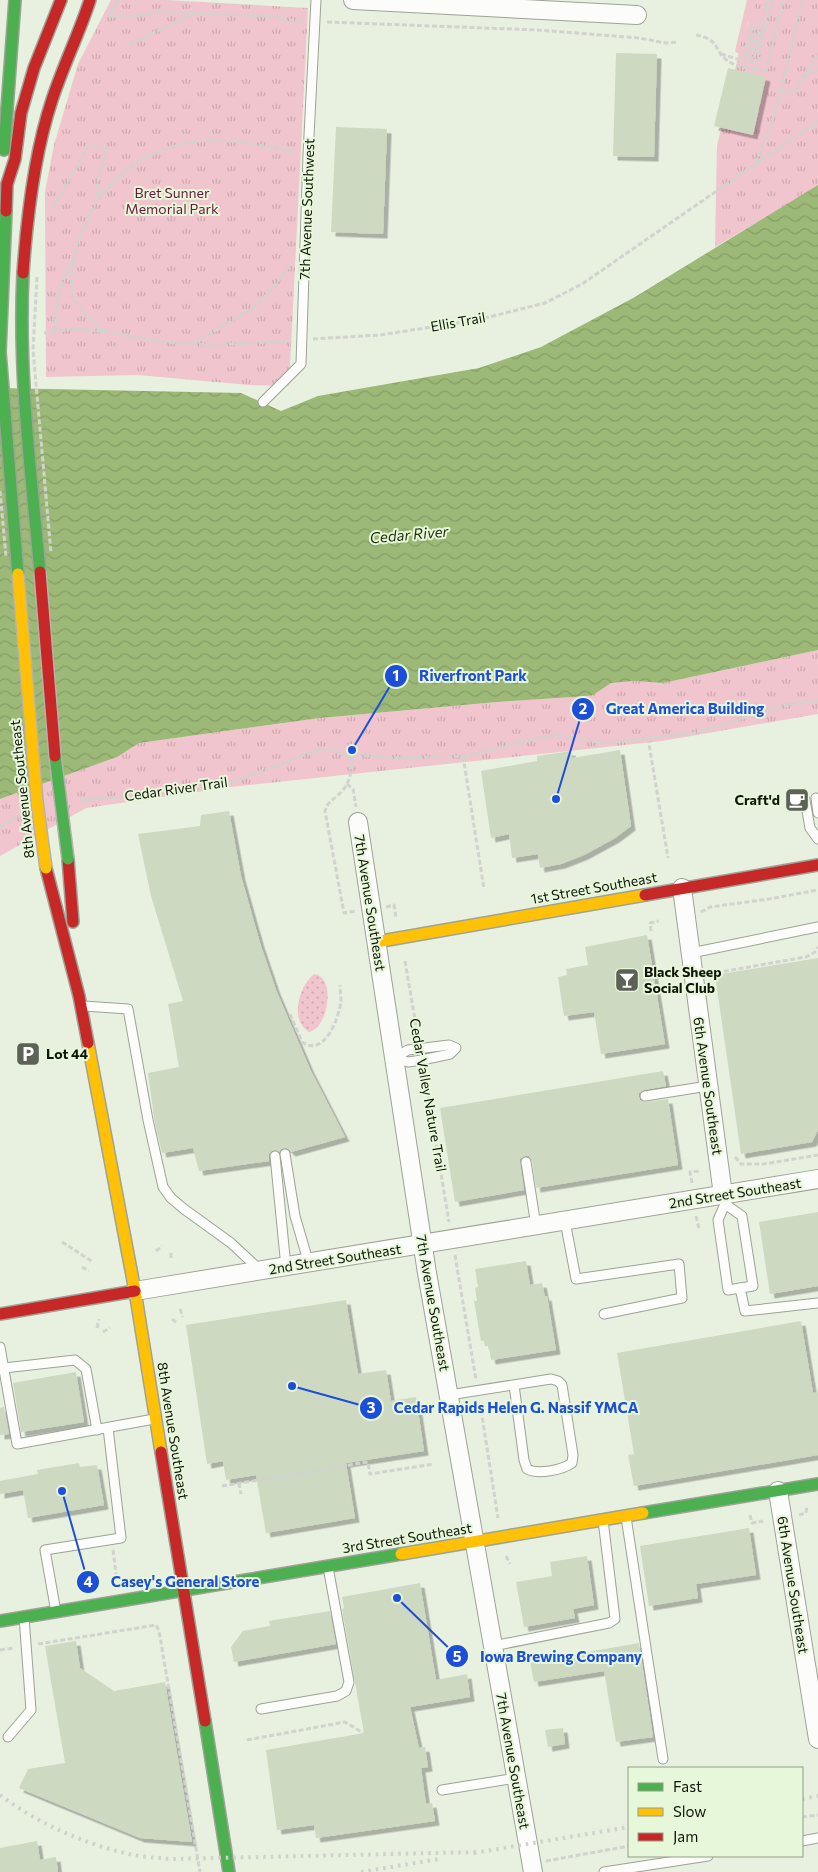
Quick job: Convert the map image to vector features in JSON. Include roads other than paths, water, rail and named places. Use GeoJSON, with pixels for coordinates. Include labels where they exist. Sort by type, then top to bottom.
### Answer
{"type":"FeatureCollection","features":[{"type":"Feature","properties":{"kind":"main road"},"geometry":{"type":"LineString","coordinates":[[11,0],[3,164],[14,226]]}},
{"type":"Feature","properties":{"kind":"main road"},"geometry":{"type":"LineString","coordinates":[[8,184],[15,159],[21,113],[34,68],[61,0]]}},
{"type":"Feature","properties":{"kind":"main road"},"geometry":{"type":"LineString","coordinates":[[14,226],[36,169],[47,116],[66,60],[90,0]]}},
{"type":"Feature","properties":{"kind":"main road","name":"8th Avenue Southeast"},"geometry":{"type":"LineString","coordinates":[[14,226],[23,287],[23,376],[54,739],[68,859],[80,1001]]}},
{"type":"Feature","properties":{"kind":"main road","name":"8th Avenue Southeast"},"geometry":{"type":"LineString","coordinates":[[14,226],[3,288],[0,352],[37,802],[46,868],[80,1001],[135,1291],[229,1872]]}},
{"type":"Feature","properties":{"kind":"main road","name":"1st Street Southeast"},"geometry":{"type":"LineString","coordinates":[[376,942],[818,865]]}},
{"type":"Feature","properties":{"kind":"main road","name":"2nd Street Southeast"},"geometry":{"type":"LineString","coordinates":[[0,1314],[135,1291]]}},
{"type":"Feature","properties":{"kind":"main road","name":"3rd Street Southeast"},"geometry":{"type":"LineString","coordinates":[[0,1621],[818,1484]]}},
{"type":"Feature","properties":{"kind":"street"},"geometry":{"type":"LineString","coordinates":[[353,0],[637,14]]}},
{"type":"Feature","properties":{"kind":"street","name":"7th Avenue Southeast"},"geometry":{"type":"LineString","coordinates":[[358,822],[423,1245],[516,1778],[538,1867]]}},
{"type":"Feature","properties":{"kind":"street","name":"6th Avenue Southeast"},"geometry":{"type":"LineString","coordinates":[[682,888],[695,952],[708,1086],[724,1199]]}},
{"type":"Feature","properties":{"kind":"street","name":"2nd Street Southeast"},"geometry":{"type":"LineString","coordinates":[[135,1291],[286,1268],[565,1221],[724,1199],[818,1179]]}},
{"type":"Feature","properties":{"kind":"street","name":"6th Avenue Southeast"},"geometry":{"type":"LineString","coordinates":[[778,1491],[818,1739]]}},
{"type":"Feature","properties":{"kind":"lane","name":"7th Avenue Southwest"},"geometry":{"type":"LineString","coordinates":[[263,402],[301,364],[308,155],[316,0]]}},
{"type":"Feature","properties":{"kind":"lane"},"geometry":{"type":"LineString","coordinates":[[816,798],[818,813]]}},
{"type":"Feature","properties":{"kind":"lane"},"geometry":{"type":"LineString","coordinates":[[805,800],[810,828],[818,839]]}},
{"type":"Feature","properties":{"kind":"lane"},"geometry":{"type":"LineString","coordinates":[[695,952],[818,927]]}},
{"type":"Feature","properties":{"kind":"lane"},"geometry":{"type":"LineString","coordinates":[[80,1001],[128,1009],[148,1120],[163,1187],[171,1198],[231,1243],[262,1271]]}},
{"type":"Feature","properties":{"kind":"lane"},"geometry":{"type":"LineString","coordinates":[[449,1046],[456,1048],[450,1054],[422,1060],[408,1062],[394,1058],[408,1050],[449,1046]]}},
{"type":"Feature","properties":{"kind":"lane"},"geometry":{"type":"LineString","coordinates":[[645,1096],[708,1086]]}},
{"type":"Feature","properties":{"kind":"lane"},"geometry":{"type":"LineString","coordinates":[[285,1154],[294,1216],[309,1264]]}},
{"type":"Feature","properties":{"kind":"lane"},"geometry":{"type":"LineString","coordinates":[[275,1156],[286,1268]]}},
{"type":"Feature","properties":{"kind":"lane"},"geometry":{"type":"LineString","coordinates":[[526,1162],[536,1226]]}},
{"type":"Feature","properties":{"kind":"lane"},"geometry":{"type":"LineString","coordinates":[[724,1199],[742,1216],[753,1286],[728,1290],[718,1220],[724,1199]]}},
{"type":"Feature","properties":{"kind":"lane"},"geometry":{"type":"LineString","coordinates":[[565,1221],[576,1279],[679,1264],[682,1298],[604,1314]]}},
{"type":"Feature","properties":{"kind":"lane"},"geometry":{"type":"LineString","coordinates":[[740,1288],[745,1311],[818,1303]]}},
{"type":"Feature","properties":{"kind":"lane"},"geometry":{"type":"LineString","coordinates":[[0,1348],[17,1444],[156,1419]]}},
{"type":"Feature","properties":{"kind":"lane"},"geometry":{"type":"LineString","coordinates":[[4,1368],[75,1360],[86,1369],[97,1430]]}},
{"type":"Feature","properties":{"kind":"lane"},"geometry":{"type":"LineString","coordinates":[[449,1395],[551,1379],[558,1381],[562,1386],[573,1455],[572,1463],[566,1467],[533,1472],[527,1469],[524,1460],[514,1385]]}},
{"type":"Feature","properties":{"kind":"lane"},"geometry":{"type":"LineString","coordinates":[[56,1612],[45,1550],[121,1538],[108,1428]]}},
{"type":"Feature","properties":{"kind":"lane"},"geometry":{"type":"LineString","coordinates":[[626,1516],[663,1759]]}},
{"type":"Feature","properties":{"kind":"lane"},"geometry":{"type":"LineString","coordinates":[[493,1646],[609,1623],[614,1619],[603,1520]]}},
{"type":"Feature","properties":{"kind":"lane"},"geometry":{"type":"LineString","coordinates":[[261,1709],[337,1696],[346,1691],[349,1682],[328,1566]]}},
{"type":"Feature","properties":{"kind":"lane"},"geometry":{"type":"LineString","coordinates":[[8,1737],[31,1710],[24,1617]]}},
{"type":"Feature","properties":{"kind":"lane"},"geometry":{"type":"LineString","coordinates":[[442,1790],[516,1778]]}},
{"type":"Feature","properties":{"kind":"lane"},"geometry":{"type":"LineString","coordinates":[[803,1841],[818,1838]]}},
{"type":"Feature","properties":{"kind":"lane"},"geometry":{"type":"LineString","coordinates":[[604,1872],[623,1871],[702,1857]]}},
{"type":"Feature","properties":{"kind":"water","name":"Cedar River"},"geometry":{"type":"Polygon","coordinates":[[[818,185],[818,650],[663,683],[634,681],[611,683],[593,695],[320,718],[139,743],[117,757],[0,799],[0,388],[241,393],[281,411],[318,396],[479,368],[541,347],[635,297],[818,185]]]}},
{"type":"Feature","properties":{"kind":"railway"},"geometry":{"type":"LineString","coordinates":[[0,1795],[29,1815],[78,1838],[112,1850],[144,1857],[171,1859],[479,1852]]}},
{"type":"Feature","properties":{"kind":"railway"},"geometry":{"type":"LineString","coordinates":[[803,1799],[818,1796]]}},
{"type":"Feature","properties":{"kind":"railway"},"geometry":{"type":"LineString","coordinates":[[474,1853],[628,1827]]}},
{"type":"Feature","properties":{"kind":"railway"},"geometry":{"type":"LineString","coordinates":[[361,1872],[439,1859]]}},
{"type":"Feature","properties":{"kind":"place","name":"Riverfront Park"},"geometry":{"type":"Point","coordinates":[352,750]}},
{"type":"Feature","properties":{"kind":"place","name":"Great America Building"},"geometry":{"type":"Point","coordinates":[556,799]}},
{"type":"Feature","properties":{"kind":"place","name":"Craft'd"},"geometry":{"type":"Point","coordinates":[797,800]}},
{"type":"Feature","properties":{"kind":"place","name":"Black Sheep Social Club"},"geometry":{"type":"Point","coordinates":[627,980]}},
{"type":"Feature","properties":{"kind":"place","name":"Lot 44"},"geometry":{"type":"Point","coordinates":[28,1054]}},
{"type":"Feature","properties":{"kind":"place","name":"Cedar Rapids Helen G. Nassif YMCA"},"geometry":{"type":"Point","coordinates":[292,1386]}},
{"type":"Feature","properties":{"kind":"place","name":"Casey's General Store"},"geometry":{"type":"Point","coordinates":[62,1491]}},
{"type":"Feature","properties":{"kind":"place","name":"Iowa Brewing Company"},"geometry":{"type":"Point","coordinates":[397,1598]}},
{"type":"Feature","properties":{"kind":"park label","name":"Bret Sunner Memorial Park"},"geometry":{"type":"Point","coordinates":[172,202]}}]}
